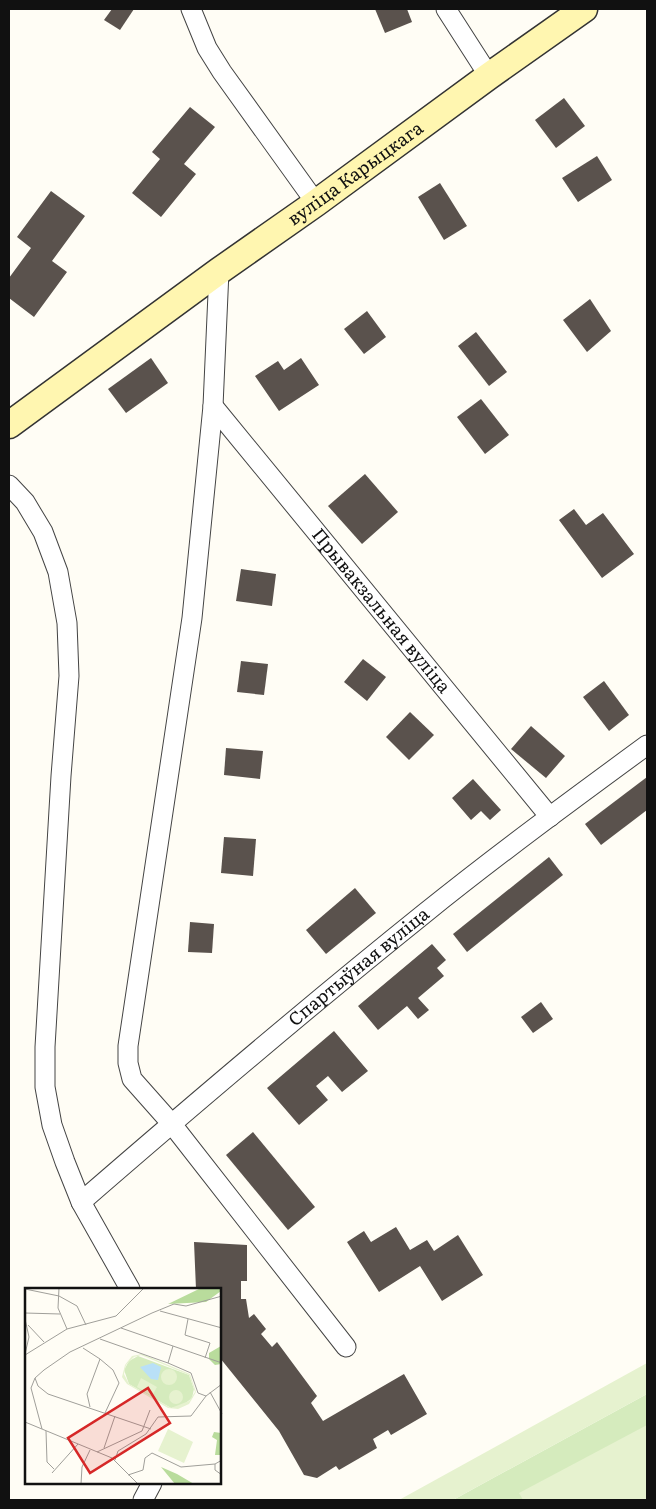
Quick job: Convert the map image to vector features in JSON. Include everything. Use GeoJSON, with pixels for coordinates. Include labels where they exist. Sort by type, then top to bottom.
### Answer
{"type":"FeatureCollection","features":[{"type":"Feature","properties":{"kind":"street"},"geometry":{"type":"LineString","coordinates":[[191,9],[207,48],[222,72],[316,203]]}},
{"type":"Feature","properties":{"kind":"street"},"geometry":{"type":"LineString","coordinates":[[446,9],[490,76]]}},
{"type":"Feature","properties":{"kind":"street","name":"вуліца Карыцкага"},"geometry":{"type":"LineString","coordinates":[[9,425],[219,271],[584,9]]}},
{"type":"Feature","properties":{"kind":"street"},"geometry":{"type":"LineString","coordinates":[[219,271],[213,406],[192,618],[128,1046],[128,1063],[132,1079],[171,1123],[346,1347]]}},
{"type":"Feature","properties":{"kind":"street","name":"Прывакзальная вуліца"},"geometry":{"type":"LineString","coordinates":[[213,406],[550,817]]}},
{"type":"Feature","properties":{"kind":"street"},"geometry":{"type":"LineString","coordinates":[[9,485],[25,502],[43,532],[58,572],[67,623],[69,676],[61,776],[45,1047],[45,1087],[52,1125],[81,1202],[129,1288]]}},
{"type":"Feature","properties":{"kind":"street","name":"Спартыўная вуліца"},"geometry":{"type":"LineString","coordinates":[[81,1202],[171,1123],[425,914],[647,745]]}},
{"type":"Feature","properties":{"kind":"street"},"geometry":{"type":"LineString","coordinates":[[143,1500],[151,1484]]}},
{"type":"Feature","properties":{"kind":"green space"},"geometry":{"type":"Polygon","coordinates":[[[647,1363],[647,1394],[453,1500],[399,1500],[647,1363]]]}},
{"type":"Feature","properties":{"kind":"green space"},"geometry":{"type":"Polygon","coordinates":[[[647,1394],[647,1500],[453,1500],[647,1394]]]}},
{"type":"Feature","properties":{"kind":"green space"},"geometry":{"type":"Polygon","coordinates":[[[647,1425],[647,1500],[523,1500],[519,1493],[647,1425]]]}},
{"type":"Feature","properties":{"kind":"building"},"geometry":{"type":"Polygon","coordinates":[[[112,9],[134,9],[120,30],[104,20],[112,9]]]}},
{"type":"Feature","properties":{"kind":"building"},"geometry":{"type":"Polygon","coordinates":[[[375,9],[407,9],[412,22],[385,33],[375,9]]]}},
{"type":"Feature","properties":{"kind":"building"},"geometry":{"type":"Polygon","coordinates":[[[564,98],[585,126],[556,148],[535,120],[564,98]]]}},
{"type":"Feature","properties":{"kind":"building"},"geometry":{"type":"Polygon","coordinates":[[[190,107],[215,127],[184,164],[196,174],[161,217],[132,193],[160,159],[152,152],[190,107]]]}},
{"type":"Feature","properties":{"kind":"building"},"geometry":{"type":"Polygon","coordinates":[[[597,156],[612,180],[578,202],[562,178],[597,156]]]}},
{"type":"Feature","properties":{"kind":"building"},"geometry":{"type":"Polygon","coordinates":[[[440,183],[467,226],[444,240],[418,197],[440,183]]]}},
{"type":"Feature","properties":{"kind":"building"},"geometry":{"type":"Polygon","coordinates":[[[51,191],[85,216],[52,261],[67,272],[34,317],[9,298],[9,278],[31,248],[17,237],[51,191]]]}},
{"type":"Feature","properties":{"kind":"building"},"geometry":{"type":"Polygon","coordinates":[[[590,299],[611,331],[587,352],[563,320],[590,299]]]}},
{"type":"Feature","properties":{"kind":"building"},"geometry":{"type":"Polygon","coordinates":[[[367,311],[386,337],[364,354],[344,329],[367,311]]]}},
{"type":"Feature","properties":{"kind":"building"},"geometry":{"type":"Polygon","coordinates":[[[476,332],[507,372],[489,386],[458,346],[476,332]]]}},
{"type":"Feature","properties":{"kind":"building"},"geometry":{"type":"Polygon","coordinates":[[[151,358],[168,383],[126,413],[108,389],[151,358]]]}},
{"type":"Feature","properties":{"kind":"building"},"geometry":{"type":"Polygon","coordinates":[[[301,358],[319,385],[279,411],[255,376],[278,361],[284,370],[301,358]]]}},
{"type":"Feature","properties":{"kind":"building"},"geometry":{"type":"Polygon","coordinates":[[[481,399],[509,435],[485,454],[457,417],[481,399]]]}},
{"type":"Feature","properties":{"kind":"building"},"geometry":{"type":"Polygon","coordinates":[[[365,474],[398,512],[362,544],[328,506],[365,474]]]}},
{"type":"Feature","properties":{"kind":"building"},"geometry":{"type":"Polygon","coordinates":[[[574,509],[586,525],[603,513],[634,554],[602,578],[559,520],[574,509]]]}},
{"type":"Feature","properties":{"kind":"building"},"geometry":{"type":"Polygon","coordinates":[[[241,569],[276,574],[272,606],[236,601],[241,569]]]}},
{"type":"Feature","properties":{"kind":"building"},"geometry":{"type":"Polygon","coordinates":[[[363,659],[386,677],[367,701],[344,682],[363,659]]]}},
{"type":"Feature","properties":{"kind":"building"},"geometry":{"type":"Polygon","coordinates":[[[241,661],[268,664],[264,695],[237,692],[241,661]]]}},
{"type":"Feature","properties":{"kind":"building"},"geometry":{"type":"Polygon","coordinates":[[[604,681],[629,715],[609,731],[583,697],[604,681]]]}},
{"type":"Feature","properties":{"kind":"building"},"geometry":{"type":"Polygon","coordinates":[[[410,712],[434,735],[409,760],[386,737],[410,712]]]}},
{"type":"Feature","properties":{"kind":"building"},"geometry":{"type":"Polygon","coordinates":[[[531,726],[565,756],[546,778],[511,749],[531,726]]]}},
{"type":"Feature","properties":{"kind":"building"},"geometry":{"type":"Polygon","coordinates":[[[226,748],[263,751],[260,779],[224,775],[226,748]]]}},
{"type":"Feature","properties":{"kind":"building"},"geometry":{"type":"Polygon","coordinates":[[[647,777],[647,810],[601,845],[585,824],[647,777]]]}},
{"type":"Feature","properties":{"kind":"building"},"geometry":{"type":"Polygon","coordinates":[[[473,779],[501,810],[490,820],[481,811],[471,820],[452,798],[473,779]]]}},
{"type":"Feature","properties":{"kind":"building"},"geometry":{"type":"Polygon","coordinates":[[[224,837],[256,839],[253,876],[221,873],[224,837]]]}},
{"type":"Feature","properties":{"kind":"building"},"geometry":{"type":"Polygon","coordinates":[[[549,857],[563,875],[467,952],[453,934],[549,857]]]}},
{"type":"Feature","properties":{"kind":"building"},"geometry":{"type":"Polygon","coordinates":[[[355,888],[376,913],[326,954],[306,930],[355,888]]]}},
{"type":"Feature","properties":{"kind":"building"},"geometry":{"type":"Polygon","coordinates":[[[190,922],[214,924],[212,953],[188,952],[190,922]]]}},
{"type":"Feature","properties":{"kind":"building"},"geometry":{"type":"Polygon","coordinates":[[[432,944],[446,960],[437,968],[444,976],[418,998],[429,1010],[418,1019],[407,1006],[378,1030],[358,1006],[432,944]]]}},
{"type":"Feature","properties":{"kind":"building"},"geometry":{"type":"Polygon","coordinates":[[[541,1002],[553,1019],[533,1033],[521,1017],[541,1002]]]}},
{"type":"Feature","properties":{"kind":"building"},"geometry":{"type":"Polygon","coordinates":[[[334,1031],[368,1071],[342,1092],[328,1076],[316,1086],[328,1100],[299,1125],[267,1088],[334,1031]]]}},
{"type":"Feature","properties":{"kind":"building"},"geometry":{"type":"Polygon","coordinates":[[[253,1132],[315,1207],[288,1230],[226,1155],[253,1132]]]}},
{"type":"Feature","properties":{"kind":"building"},"geometry":{"type":"Polygon","coordinates":[[[396,1227],[410,1250],[427,1240],[434,1251],[458,1235],[483,1275],[442,1301],[420,1266],[379,1292],[347,1242],[364,1231],[371,1242],[396,1227]]]}},
{"type":"Feature","properties":{"kind":"building"},"geometry":{"type":"Polygon","coordinates":[[[194,1242],[247,1245],[247,1281],[241,1281],[241,1299],[246,1299],[249,1318],[254,1314],[266,1329],[261,1334],[272,1347],[277,1342],[317,1396],[311,1403],[323,1421],[404,1374],[427,1414],[391,1435],[388,1430],[373,1439],[377,1448],[339,1470],[336,1466],[317,1478],[304,1475],[279,1431],[221,1359],[221,1288],[196,1288],[194,1242]]]}}]}
